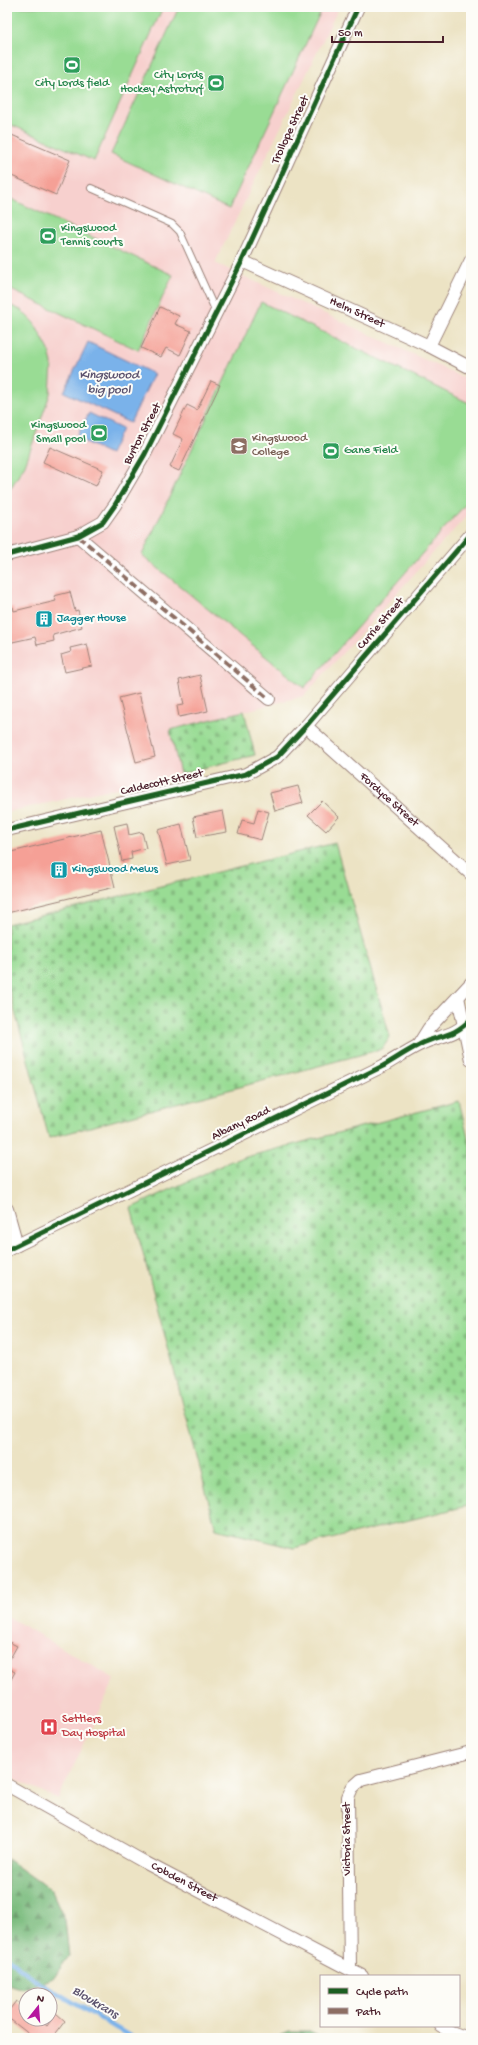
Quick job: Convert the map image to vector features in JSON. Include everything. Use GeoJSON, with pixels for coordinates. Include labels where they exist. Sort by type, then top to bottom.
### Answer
{"type":"FeatureCollection","features":[{"type":"Feature","properties":{"kind":"street","name":"Trollope Street"},"geometry":{"type":"LineString","coordinates":[[242,261],[358,7]]}},
{"type":"Feature","properties":{"kind":"street"},"geometry":{"type":"LineString","coordinates":[[429,346],[471,260]]}},
{"type":"Feature","properties":{"kind":"street","name":"Burton Street"},"geometry":{"type":"LineString","coordinates":[[7,555],[78,536],[103,522],[115,505],[145,454],[242,261]]}},
{"type":"Feature","properties":{"kind":"street","name":"Helm Street"},"geometry":{"type":"LineString","coordinates":[[242,261],[429,346],[471,368]]}},
{"type":"Feature","properties":{"kind":"street","name":"Currie Street"},"geometry":{"type":"LineString","coordinates":[[306,726],[471,534]]}},
{"type":"Feature","properties":{"kind":"street"},"geometry":{"type":"LineString","coordinates":[[78,536],[269,699]]}},
{"type":"Feature","properties":{"kind":"street","name":"Caldecott Street"},"geometry":{"type":"LineString","coordinates":[[7,830],[246,774],[276,757],[306,726]]}},
{"type":"Feature","properties":{"kind":"street","name":"Fordyce Street"},"geometry":{"type":"LineString","coordinates":[[306,726],[471,874]]}},
{"type":"Feature","properties":{"kind":"street","name":"Albany Road"},"geometry":{"type":"LineString","coordinates":[[419,1044],[429,1028],[471,983]]}},
{"type":"Feature","properties":{"kind":"street"},"geometry":{"type":"LineString","coordinates":[[458,997],[467,1023],[471,1060]]}},
{"type":"Feature","properties":{"kind":"street","name":"Albany Road"},"geometry":{"type":"LineString","coordinates":[[12,1247],[383,1066],[419,1044],[444,1037],[467,1023]]}},
{"type":"Feature","properties":{"kind":"street"},"geometry":{"type":"LineString","coordinates":[[7,1209],[12,1247]]}},
{"type":"Feature","properties":{"kind":"street","name":"Victoria Street"},"geometry":{"type":"LineString","coordinates":[[350,1968],[348,1797],[352,1788],[361,1780],[471,1752]]}},
{"type":"Feature","properties":{"kind":"street","name":"Cobden Street"},"geometry":{"type":"LineString","coordinates":[[7,1785],[146,1863],[350,1968],[360,1975]]}},
{"type":"Feature","properties":{"kind":"street"},"geometry":{"type":"LineString","coordinates":[[443,2027],[451,2032],[468,2038]]}},
{"type":"Feature","properties":{"kind":"lane"},"geometry":{"type":"LineString","coordinates":[[91,188],[172,224],[180,232],[216,312]]}},
{"type":"Feature","properties":{"kind":"shaded area","name":"Kingswood College"},"geometry":{"type":"Polygon","coordinates":[[[7,7],[339,7],[215,263],[471,381],[471,511],[304,696],[170,730],[180,774],[7,812],[7,7]]]}},
{"type":"Feature","properties":{"kind":"shaded area","name":"Settlers Day Hospital"},"geometry":{"type":"Polygon","coordinates":[[[7,1616],[115,1679],[58,1799],[7,1775],[7,1616]]]}},
{"type":"Feature","properties":{"kind":"green space","name":"City Lords field"},"geometry":{"type":"Polygon","coordinates":[[[7,7],[163,7],[94,161],[7,123],[7,7]]]}},
{"type":"Feature","properties":{"kind":"green space","name":"City Lords Hockey Astroturf"},"geometry":{"type":"Polygon","coordinates":[[[179,7],[311,7],[321,11],[229,209],[111,154],[179,7]]]}},
{"type":"Feature","properties":{"kind":"green space","name":"Kingswood Tennis courts"},"geometry":{"type":"Polygon","coordinates":[[[7,197],[173,275],[138,350],[7,288],[7,197]]]}},
{"type":"Feature","properties":{"kind":"green space","name":"Gane Field"},"geometry":{"type":"Polygon","coordinates":[[[261,302],[471,404],[471,498],[304,688],[142,555],[261,302]]]}},
{"type":"Feature","properties":{"kind":"green space"},"geometry":{"type":"Polygon","coordinates":[[[7,304],[21,310],[34,323],[49,350],[52,364],[50,394],[25,465],[7,494],[7,304]]]}},
{"type":"Feature","properties":{"kind":"green space"},"geometry":{"type":"Polygon","coordinates":[[[244,711],[255,755],[180,774],[170,730],[244,711]]]}},
{"type":"Feature","properties":{"kind":"green space"},"geometry":{"type":"Polygon","coordinates":[[[335,843],[390,1037],[382,1049],[49,1138],[7,982],[7,924],[335,843]]]}},
{"type":"Feature","properties":{"kind":"green space"},"geometry":{"type":"Polygon","coordinates":[[[459,1101],[471,1150],[471,1505],[294,1548],[216,1529],[131,1208],[231,1161],[459,1101]]]}},
{"type":"Feature","properties":{"kind":"green space"},"geometry":{"type":"Polygon","coordinates":[[[7,1859],[52,1891],[65,1920],[69,1956],[53,1978],[28,1987],[18,1987],[7,1984],[7,1859]]]}},
{"type":"Feature","properties":{"kind":"green space"},"geometry":{"type":"Polygon","coordinates":[[[289,2031],[307,2031],[324,2038],[273,2038],[289,2031]]]}},
{"type":"Feature","properties":{"kind":"water","name":"Kingswood big pool"},"geometry":{"type":"Polygon","coordinates":[[[88,342],[154,374],[130,423],[64,392],[88,342]]]}},
{"type":"Feature","properties":{"kind":"water","name":"Kingswood Small pool"},"geometry":{"type":"Polygon","coordinates":[[[89,413],[122,429],[110,454],[76,438],[89,413]]]}},
{"type":"Feature","properties":{"kind":"building"},"geometry":{"type":"Polygon","coordinates":[[[7,133],[70,160],[56,195],[7,174],[7,133]]]}},
{"type":"Feature","properties":{"kind":"building"},"geometry":{"type":"Polygon","coordinates":[[[160,307],[179,316],[175,324],[191,331],[180,355],[166,348],[161,357],[141,348],[160,307]]]}},
{"type":"Feature","properties":{"kind":"building"},"geometry":{"type":"Polygon","coordinates":[[[211,381],[220,385],[179,471],[170,467],[183,439],[173,434],[187,405],[197,410],[211,381]]]}},
{"type":"Feature","properties":{"kind":"building"},"geometry":{"type":"Polygon","coordinates":[[[50,447],[103,470],[96,486],[43,462],[50,447]]]}},
{"type":"Feature","properties":{"kind":"building","name":"Jagger House"},"geometry":{"type":"Polygon","coordinates":[[[70,592],[75,611],[78,610],[82,627],[53,635],[54,641],[37,645],[35,637],[8,643],[7,608],[13,607],[14,611],[56,601],[54,596],[70,592]]]}},
{"type":"Feature","properties":{"kind":"building"},"geometry":{"type":"Polygon","coordinates":[[[87,644],[92,666],[65,672],[61,655],[71,652],[70,648],[87,644]]]}},
{"type":"Feature","properties":{"kind":"building"},"geometry":{"type":"Polygon","coordinates":[[[200,675],[208,711],[179,717],[177,706],[184,705],[179,680],[200,675]]]}},
{"type":"Feature","properties":{"kind":"building"},"geometry":{"type":"Polygon","coordinates":[[[139,693],[155,757],[136,762],[119,698],[139,693]]]}},
{"type":"Feature","properties":{"kind":"building"},"geometry":{"type":"Polygon","coordinates":[[[298,786],[303,803],[275,811],[270,793],[298,786]]]}},
{"type":"Feature","properties":{"kind":"building"},"geometry":{"type":"Polygon","coordinates":[[[322,801],[339,817],[326,831],[308,815],[322,801]]]}},
{"type":"Feature","properties":{"kind":"building"},"geometry":{"type":"Polygon","coordinates":[[[258,809],[269,812],[261,840],[238,834],[242,820],[254,823],[258,809]]]}},
{"type":"Feature","properties":{"kind":"building"},"geometry":{"type":"Polygon","coordinates":[[[223,811],[227,832],[197,837],[193,817],[223,811]]]}},
{"type":"Feature","properties":{"kind":"building"},"geometry":{"type":"Polygon","coordinates":[[[127,823],[129,835],[142,832],[146,848],[131,852],[132,859],[122,861],[114,826],[127,823]]]}},
{"type":"Feature","properties":{"kind":"building"},"geometry":{"type":"Polygon","coordinates":[[[181,824],[190,860],[167,865],[158,830],[181,824]]]}},
{"type":"Feature","properties":{"kind":"building","name":"Kingswood Mews"},"geometry":{"type":"Polygon","coordinates":[[[101,830],[115,887],[7,913],[7,853],[101,830]]]}},
{"type":"Feature","properties":{"kind":"building"},"geometry":{"type":"Polygon","coordinates":[[[7,1641],[17,1646],[7,1664],[7,1641]]]}},
{"type":"Feature","properties":{"kind":"building"},"geometry":{"type":"Polygon","coordinates":[[[7,1668],[15,1672],[7,1687],[7,1668]]]}},
{"type":"Feature","properties":{"kind":"building"},"geometry":{"type":"Polygon","coordinates":[[[16,2001],[18,2003],[18,2026],[7,2017],[7,2013],[16,2001]]]}},
{"type":"Feature","properties":{"kind":"building"},"geometry":{"type":"Polygon","coordinates":[[[58,2015],[65,2021],[52,2038],[34,2038],[20,2027],[58,2027],[58,2015]]]}},
{"type":"Feature","properties":{"kind":"waterway","name":"Bloukrans"},"geometry":{"type":"LineString","coordinates":[[7,1958],[37,1981],[133,2038]]}},
{"type":"Feature","properties":{"kind":"marked path"},"geometry":{"type":"LineString","coordinates":[[78,536],[269,699]]}},
{"type":"Feature","properties":{"kind":"cycle path"},"geometry":{"type":"LineString","coordinates":[[7,555],[78,536],[103,522],[115,505],[145,454],[242,261],[358,7]]}},
{"type":"Feature","properties":{"kind":"cycle path"},"geometry":{"type":"LineString","coordinates":[[7,830],[246,774],[277,757],[306,726],[471,534]]}},
{"type":"Feature","properties":{"kind":"cycle path"},"geometry":{"type":"LineString","coordinates":[[7,1250],[383,1066],[419,1045],[458,1030],[471,1019]]}},
{"type":"Feature","properties":{"kind":"place","name":"City Lords field"},"geometry":{"type":"Point","coordinates":[72,65]}},
{"type":"Feature","properties":{"kind":"place","name":"City Lords Hockey Astroturf"},"geometry":{"type":"Point","coordinates":[216,83]}},
{"type":"Feature","properties":{"kind":"place","name":"Kingswood Tennis courts"},"geometry":{"type":"Point","coordinates":[48,236]}},
{"type":"Feature","properties":{"kind":"place","name":"Kingswood Small pool"},"geometry":{"type":"Point","coordinates":[99,433]}},
{"type":"Feature","properties":{"kind":"place","name":"Kingswood College"},"geometry":{"type":"Point","coordinates":[239,446]}},
{"type":"Feature","properties":{"kind":"place","name":"Gane Field"},"geometry":{"type":"Point","coordinates":[331,451]}},
{"type":"Feature","properties":{"kind":"place","name":"Jagger House"},"geometry":{"type":"Point","coordinates":[44,619]}},
{"type":"Feature","properties":{"kind":"place","name":"Kingswood Mews"},"geometry":{"type":"Point","coordinates":[59,870]}},
{"type":"Feature","properties":{"kind":"place","name":"Settlers Day Hospital"},"geometry":{"type":"Point","coordinates":[49,1727]}}]}
